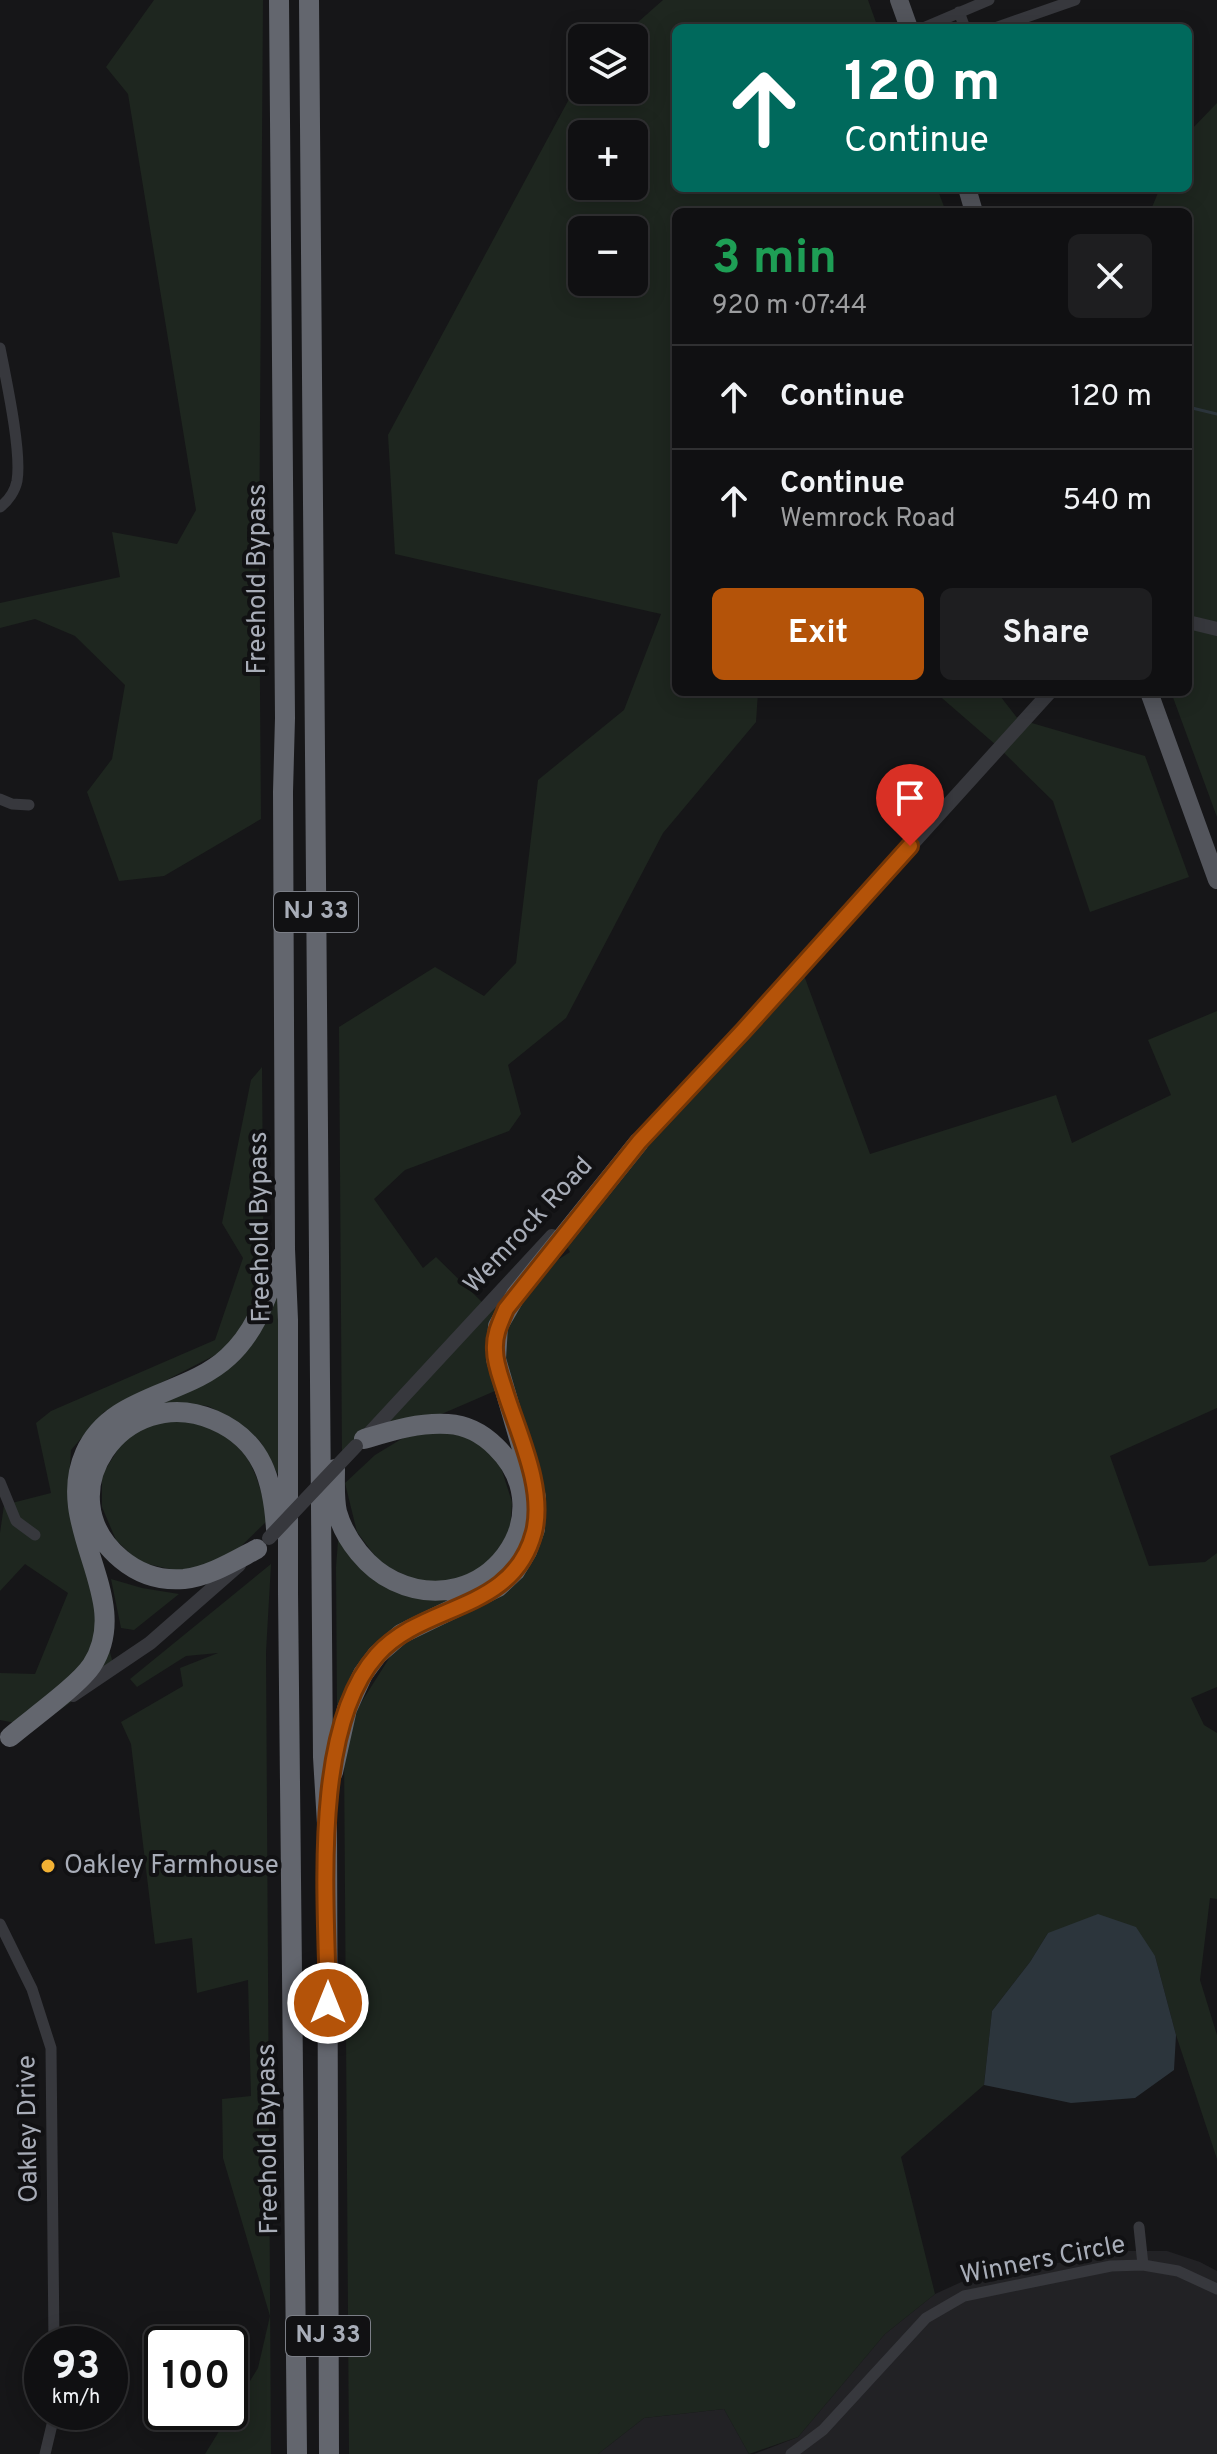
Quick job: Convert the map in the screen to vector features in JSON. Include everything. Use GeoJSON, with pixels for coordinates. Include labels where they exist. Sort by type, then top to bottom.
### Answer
{"type":"FeatureCollection","features":[{"type":"Feature","properties":{"kind":"highway","name":"Freehold Bypass"},"geometry":{"type":"LineString","coordinates":[[279,0],[285,718],[285,1249],[297,2454]]}},
{"type":"Feature","properties":{"kind":"highway","name":"NJ 33"},"geometry":{"type":"LineString","coordinates":[[309,0],[323,1757],[327,1824],[329,2454]]}},
{"type":"Feature","properties":{"kind":"highway"},"geometry":{"type":"LineString","coordinates":[[327,1824],[341,1728],[358,1682],[370,1663],[401,1634],[498,1587],[515,1571],[527,1551],[535,1529],[536,1497],[496,1359],[498,1326],[516,1295],[639,1142]]}},
{"type":"Feature","properties":{"kind":"highway"},"geometry":{"type":"LineString","coordinates":[[5,1741],[85,1674],[101,1648],[106,1625],[105,1610],[78,1518],[76,1495],[80,1467],[92,1440],[124,1410],[205,1373],[228,1357],[243,1342],[259,1315],[285,1249]]}},
{"type":"Feature","properties":{"kind":"highway"},"geometry":{"type":"LineString","coordinates":[[319,1275],[337,1511],[356,1548],[380,1573],[405,1586],[422,1590],[461,1589],[484,1578],[496,1568],[514,1543],[521,1517],[521,1502],[514,1471],[494,1444],[478,1433],[448,1424],[397,1429],[360,1443]]}},
{"type":"Feature","properties":{"kind":"highway"},"geometry":{"type":"LineString","coordinates":[[263,1543],[209,1572],[183,1579],[147,1575],[125,1563],[103,1538],[92,1510],[93,1478],[104,1450],[118,1433],[133,1422],[158,1413],[178,1411],[212,1419],[232,1429],[249,1444],[266,1468],[276,1526],[290,1787]]}},
{"type":"Feature","properties":{"kind":"main road"},"geometry":{"type":"LineString","coordinates":[[899,0],[908,24]]}},
{"type":"Feature","properties":{"kind":"main road"},"geometry":{"type":"LineString","coordinates":[[1150,696],[1217,880]]}},
{"type":"Feature","properties":{"kind":"street"},"geometry":{"type":"LineString","coordinates":[[932,24],[989,0]]}},
{"type":"Feature","properties":{"kind":"street"},"geometry":{"type":"LineString","coordinates":[[1006,24],[1075,0]]}},
{"type":"Feature","properties":{"kind":"street"},"geometry":{"type":"LineString","coordinates":[[959,12],[964,24]]}},
{"type":"Feature","properties":{"kind":"street"},"geometry":{"type":"LineString","coordinates":[[0,348],[18,461],[17,483],[7,502],[0,507]]}},
{"type":"Feature","properties":{"kind":"street"},"geometry":{"type":"LineString","coordinates":[[1192,623],[1217,629]]}},
{"type":"Feature","properties":{"kind":"street","name":"Wemrock Road"},"geometry":{"type":"LineString","coordinates":[[5,1741],[150,1643],[263,1543],[743,1031],[1046,696]]}},
{"type":"Feature","properties":{"kind":"street"},"geometry":{"type":"LineString","coordinates":[[0,799],[12,804],[29,805]]}},
{"type":"Feature","properties":{"kind":"street"},"geometry":{"type":"LineString","coordinates":[[0,1482],[16,1521],[35,1535]]}},
{"type":"Feature","properties":{"kind":"street","name":"Oakley Drive"},"geometry":{"type":"LineString","coordinates":[[0,1924],[32,1989],[51,2048],[54,2326]]}},
{"type":"Feature","properties":{"kind":"street"},"geometry":{"type":"LineString","coordinates":[[1139,2227],[1143,2265]]}},
{"type":"Feature","properties":{"kind":"street","name":"Winners Circle"},"geometry":{"type":"LineString","coordinates":[[791,2454],[823,2430],[908,2335],[944,2306],[989,2289],[1111,2266],[1143,2265],[1178,2271],[1217,2289]]}},
{"type":"Feature","properties":{"kind":"street"},"geometry":{"type":"LineString","coordinates":[[45,2454],[51,2430]]}},
{"type":"Feature","properties":{"kind":"shaded area"},"geometry":{"type":"Polygon","coordinates":[[[154,0],[263,0],[259,562],[261,819],[164,876],[119,881],[87,792],[112,759],[125,685],[75,636],[35,619],[0,628],[0,603],[120,577],[112,532],[177,544],[196,510],[128,94],[106,67],[154,0]]]}},
{"type":"Feature","properties":{"kind":"shaded area"},"geometry":{"type":"Polygon","coordinates":[[[663,0],[868,0],[877,24],[672,24],[672,192],[938,192],[944,208],[672,208],[672,696],[758,696],[756,722],[663,833],[566,1018],[508,1065],[521,1114],[509,1131],[405,1170],[374,1199],[423,1268],[436,1257],[486,1306],[570,1252],[557,1231],[799,962],[870,1154],[1056,1095],[1072,1143],[1171,1095],[1148,1040],[1217,1011],[1217,1408],[1110,1456],[1149,1566],[1205,1562],[1217,1553],[1217,1687],[1191,1698],[1204,1725],[1217,1733],[1217,1899],[1210,1898],[1200,1980],[1217,2035],[1217,2159],[1176,2035],[1155,1956],[1048,1933],[992,2011],[984,2085],[901,2157],[935,2294],[885,2334],[798,2437],[749,2454],[724,2409],[644,2418],[598,2454],[349,2454],[344,1752],[352,1717],[395,1649],[529,1567],[546,1500],[511,1384],[342,1457],[339,1027],[435,967],[484,996],[516,963],[538,780],[624,710],[661,614],[395,554],[388,435],[568,101],[568,104],[648,104],[648,24],[636,24],[663,0]]]}},
{"type":"Feature","properties":{"kind":"shaded area"},"geometry":{"type":"Polygon","coordinates":[[[1217,103],[1217,817],[1172,696],[1192,696],[1192,208],[1152,208],[1158,192],[1192,192],[1192,129],[1217,103]]]}},
{"type":"Feature","properties":{"kind":"shaded area"},"geometry":{"type":"Polygon","coordinates":[[[940,696],[1000,696],[1018,719],[1145,756],[1189,877],[1090,912],[1053,801],[940,696]]]}},
{"type":"Feature","properties":{"kind":"shaded area"},"geometry":{"type":"Polygon","coordinates":[[[262,1067],[264,1317],[227,1349],[104,1412],[71,1450],[68,1496],[115,1671],[36,1727],[0,1720],[0,1673],[35,1674],[68,1593],[25,1564],[0,1591],[0,1533],[4,1505],[51,1493],[36,1423],[51,1411],[215,1340],[243,1258],[222,1223],[251,1080],[262,1067]]]}},
{"type":"Feature","properties":{"kind":"shaded area"},"geometry":{"type":"Polygon","coordinates":[[[277,1292],[282,1482],[260,1441],[231,1418],[208,1406],[152,1405],[219,1372],[277,1292]]]}},
{"type":"Feature","properties":{"kind":"shaded area"},"geometry":{"type":"Polygon","coordinates":[[[180,1418],[213,1426],[238,1445],[257,1480],[268,1520],[234,1553],[187,1573],[139,1562],[116,1540],[102,1507],[102,1475],[120,1446],[143,1423],[180,1418]]]}},
{"type":"Feature","properties":{"kind":"shaded area"},"geometry":{"type":"Polygon","coordinates":[[[437,1431],[466,1435],[498,1458],[512,1502],[510,1532],[481,1572],[451,1583],[416,1580],[381,1564],[357,1532],[345,1483],[375,1455],[403,1438],[437,1431]]]}},
{"type":"Feature","properties":{"kind":"shaded area"},"geometry":{"type":"Polygon","coordinates":[[[339,1528],[368,1572],[413,1597],[463,1597],[353,1676],[337,1706],[336,1567],[339,1528]]]}},
{"type":"Feature","properties":{"kind":"shaded area"},"geometry":{"type":"Polygon","coordinates":[[[271,1564],[266,1652],[271,2454],[205,2454],[220,2430],[248,2430],[248,2384],[258,2368],[270,2316],[223,2158],[222,2099],[251,2096],[248,1980],[197,1993],[192,1938],[155,1944],[131,1744],[121,1722],[183,1686],[180,1668],[218,1653],[186,1656],[137,1687],[130,1679],[271,1564]]]}},
{"type":"Feature","properties":{"kind":"shaded area"},"geometry":{"type":"Polygon","coordinates":[[[111,1579],[179,1594],[134,1630],[121,1628],[111,1579]]]}},
{"type":"Feature","properties":{"kind":"shaded area"},"geometry":{"type":"Polygon","coordinates":[[[1098,1914],[1136,1927],[1155,1956],[1176,2035],[1174,2070],[1135,2098],[1071,2103],[984,2085],[992,2011],[1048,1933],[1098,1914]]]}},
{"type":"Feature","properties":{"kind":"shaded area"},"geometry":{"type":"Polygon","coordinates":[[[1124,2251],[1167,2251],[1217,2271],[1217,2454],[754,2454],[798,2437],[885,2334],[935,2294],[968,2279],[1124,2251]]]}},
{"type":"Feature","properties":{"kind":"shaded area"},"geometry":{"type":"Polygon","coordinates":[[[724,2409],[749,2454],[598,2454],[644,2418],[724,2409]]]}},
{"type":"Feature","properties":{"kind":"waterway"},"geometry":{"type":"LineString","coordinates":[[1192,408],[1217,414]]}},
{"type":"Feature","properties":{"kind":"place","name":"Oakley Farmhouse"},"geometry":{"type":"Point","coordinates":[48,1866]}},
{"type":"Feature","properties":{"kind":"route"},"geometry":{"type":"LineString","coordinates":[[328,2003],[327,1824],[341,1728],[358,1682],[370,1663],[392,1640],[498,1587],[522,1560],[535,1529],[535,1484],[496,1359],[496,1335],[506,1309],[639,1142],[910,846]]}}]}
